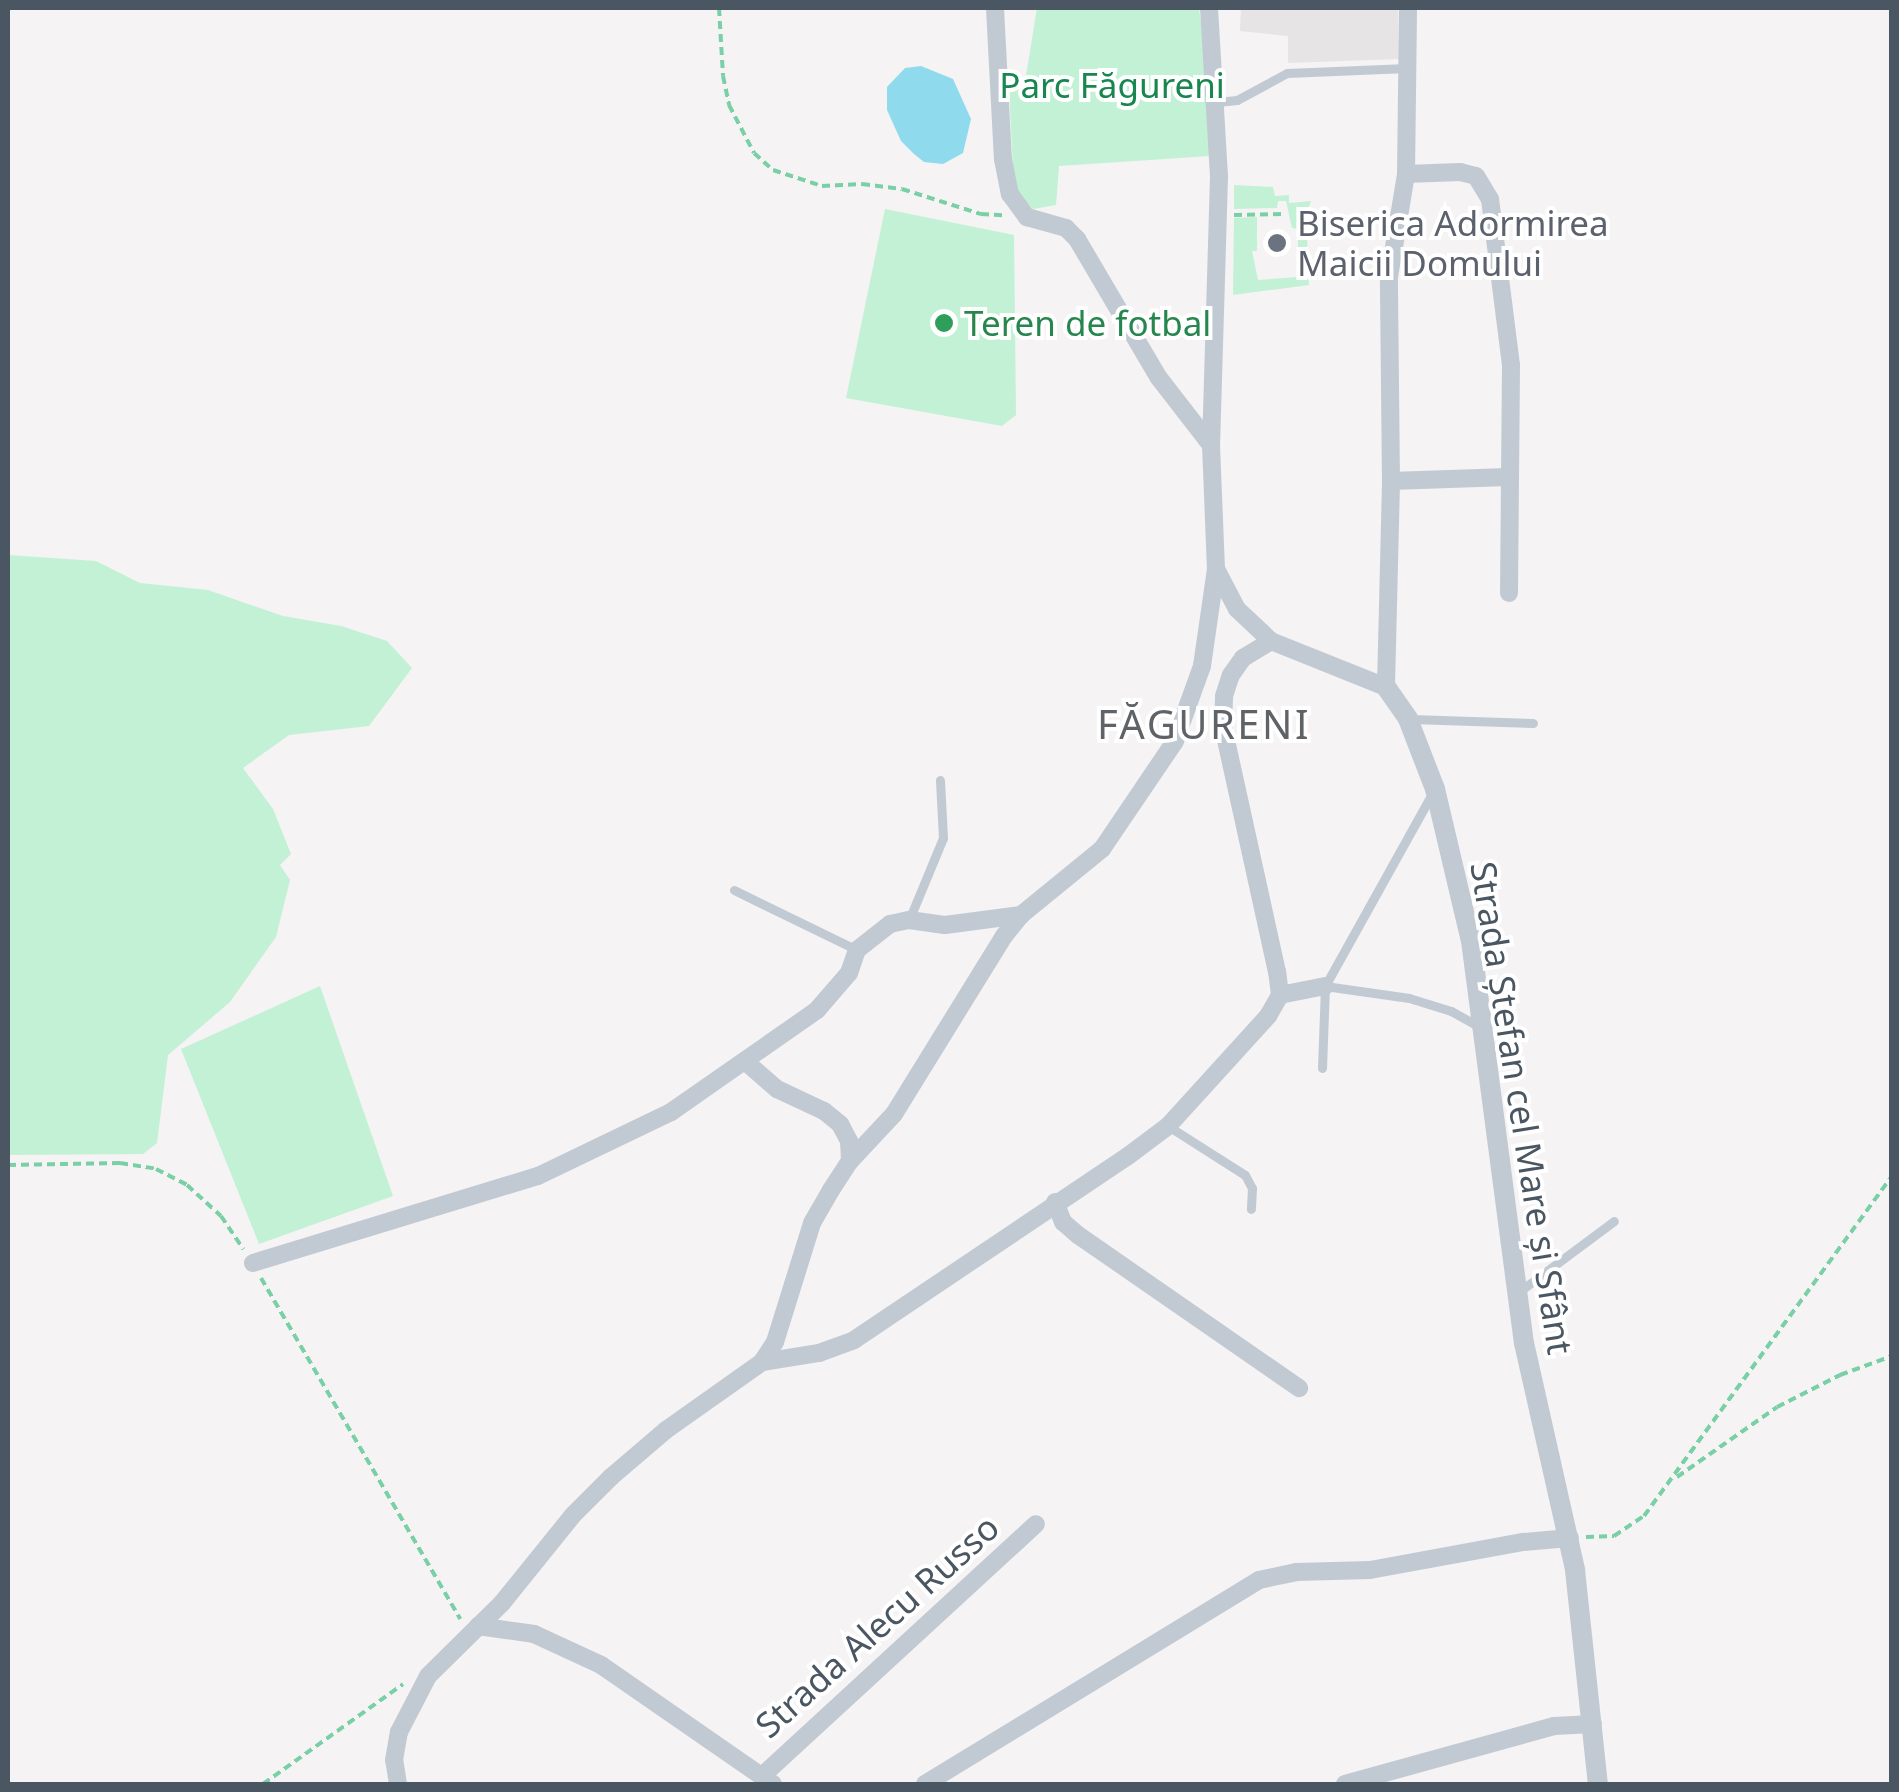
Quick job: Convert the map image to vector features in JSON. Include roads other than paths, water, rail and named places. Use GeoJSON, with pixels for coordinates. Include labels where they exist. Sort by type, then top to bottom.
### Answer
{"type":"FeatureCollection","features":[{"type":"Feature","properties":{"kind":"street"},"geometry":{"type":"LineString","coordinates":[[996,8],[1005,179],[1016,206],[1027,218],[1052,222],[1077,240],[1159,378],[1211,445]]}},
{"type":"Feature","properties":{"kind":"street"},"geometry":{"type":"LineString","coordinates":[[762,1362],[787,1313],[812,1223],[850,1160],[894,1114],[1021,915],[1102,848],[1175,741],[1202,666],[1216,569],[1211,445],[1217,102],[1209,8]]}},
{"type":"Feature","properties":{"kind":"street"},"geometry":{"type":"LineString","coordinates":[[1216,569],[1237,610],[1271,642],[1386,687],[1391,481],[1389,277],[1406,174],[1408,8]]}},
{"type":"Feature","properties":{"kind":"street"},"geometry":{"type":"LineString","coordinates":[[1406,174],[1460,172],[1476,176],[1490,199],[1508,318],[1509,594]]}},
{"type":"Feature","properties":{"kind":"street"},"geometry":{"type":"LineString","coordinates":[[1391,481],[1508,476]]}},
{"type":"Feature","properties":{"kind":"street"},"geometry":{"type":"LineString","coordinates":[[398,1784],[394,1760],[410,1704],[428,1676],[611,1477],[666,1430],[762,1362],[819,1354],[854,1340],[1168,1126],[1268,1016],[1280,995],[1223,727],[1230,675],[1243,658],[1271,642]]}},
{"type":"Feature","properties":{"kind":"street","name":"Strada Ștefan cel Mare și Sfânt"},"geometry":{"type":"LineString","coordinates":[[1386,687],[1408,719],[1435,789],[1470,941],[1532,1386],[1570,1538],[1598,1784]]}},
{"type":"Feature","properties":{"kind":"street"},"geometry":{"type":"LineString","coordinates":[[252,1263],[538,1176],[672,1112],[747,1063],[834,992],[849,973],[857,950],[890,924],[909,920],[946,924],[1021,915]]}},
{"type":"Feature","properties":{"kind":"street"},"geometry":{"type":"LineString","coordinates":[[1280,995],[1325,986]]}},
{"type":"Feature","properties":{"kind":"street"},"geometry":{"type":"LineString","coordinates":[[747,1063],[776,1089],[824,1111],[840,1124],[848,1141],[850,1160]]}},
{"type":"Feature","properties":{"kind":"street"},"geometry":{"type":"LineString","coordinates":[[1055,1202],[1063,1222],[1078,1236],[1299,1388]]}},
{"type":"Feature","properties":{"kind":"street","name":"Strada Alecu Russo"},"geometry":{"type":"LineString","coordinates":[[768,1780],[1036,1524]]}},
{"type":"Feature","properties":{"kind":"street"},"geometry":{"type":"LineString","coordinates":[[925,1784],[1259,1580],[1296,1572],[1370,1570],[1523,1542],[1570,1538]]}},
{"type":"Feature","properties":{"kind":"street"},"geometry":{"type":"LineString","coordinates":[[478,1626],[534,1634],[602,1665],[768,1780]]}},
{"type":"Feature","properties":{"kind":"street"},"geometry":{"type":"LineString","coordinates":[[1345,1784],[1554,1726],[1593,1724]]}},
{"type":"Feature","properties":{"kind":"lane"},"geometry":{"type":"LineString","coordinates":[[1217,102],[1236,100],[1287,73],[1410,68]]}},
{"type":"Feature","properties":{"kind":"lane"},"geometry":{"type":"LineString","coordinates":[[1408,719],[1534,723]]}},
{"type":"Feature","properties":{"kind":"lane"},"geometry":{"type":"LineString","coordinates":[[909,920],[942,838],[940,780]]}},
{"type":"Feature","properties":{"kind":"lane"},"geometry":{"type":"LineString","coordinates":[[1322,1068],[1325,986],[1435,789]]}},
{"type":"Feature","properties":{"kind":"lane"},"geometry":{"type":"LineString","coordinates":[[734,890],[857,950]]}},
{"type":"Feature","properties":{"kind":"lane"},"geometry":{"type":"LineString","coordinates":[[1325,986],[1409,998],[1451,1011],[1481,1028]]}},
{"type":"Feature","properties":{"kind":"lane"},"geometry":{"type":"LineString","coordinates":[[1168,1126],[1245,1175],[1252,1188],[1251,1209]]}},
{"type":"Feature","properties":{"kind":"lane"},"geometry":{"type":"LineString","coordinates":[[1518,1293],[1614,1221]]}},
{"type":"Feature","properties":{"kind":"water"},"geometry":{"type":"Polygon","coordinates":[[[921,66],[953,79],[971,119],[963,153],[943,164],[924,162],[914,154],[901,141],[887,110],[887,87],[905,68],[921,66]]]}},
{"type":"Feature","properties":{"kind":"place","name":"Biserica Adormirea Maicii Domului"},"geometry":{"type":"Point","coordinates":[1277,243]}},
{"type":"Feature","properties":{"kind":"place","name":"Teren de fotbal"},"geometry":{"type":"Point","coordinates":[944,323]}},
{"type":"Feature","properties":{"kind":"district","name":"FĂGURENI"},"geometry":{"type":"Point","coordinates":[1204,724]}},
{"type":"Feature","properties":{"kind":"park label","name":"Parc Făgureni"},"geometry":{"type":"Point","coordinates":[1112,85]}}]}
